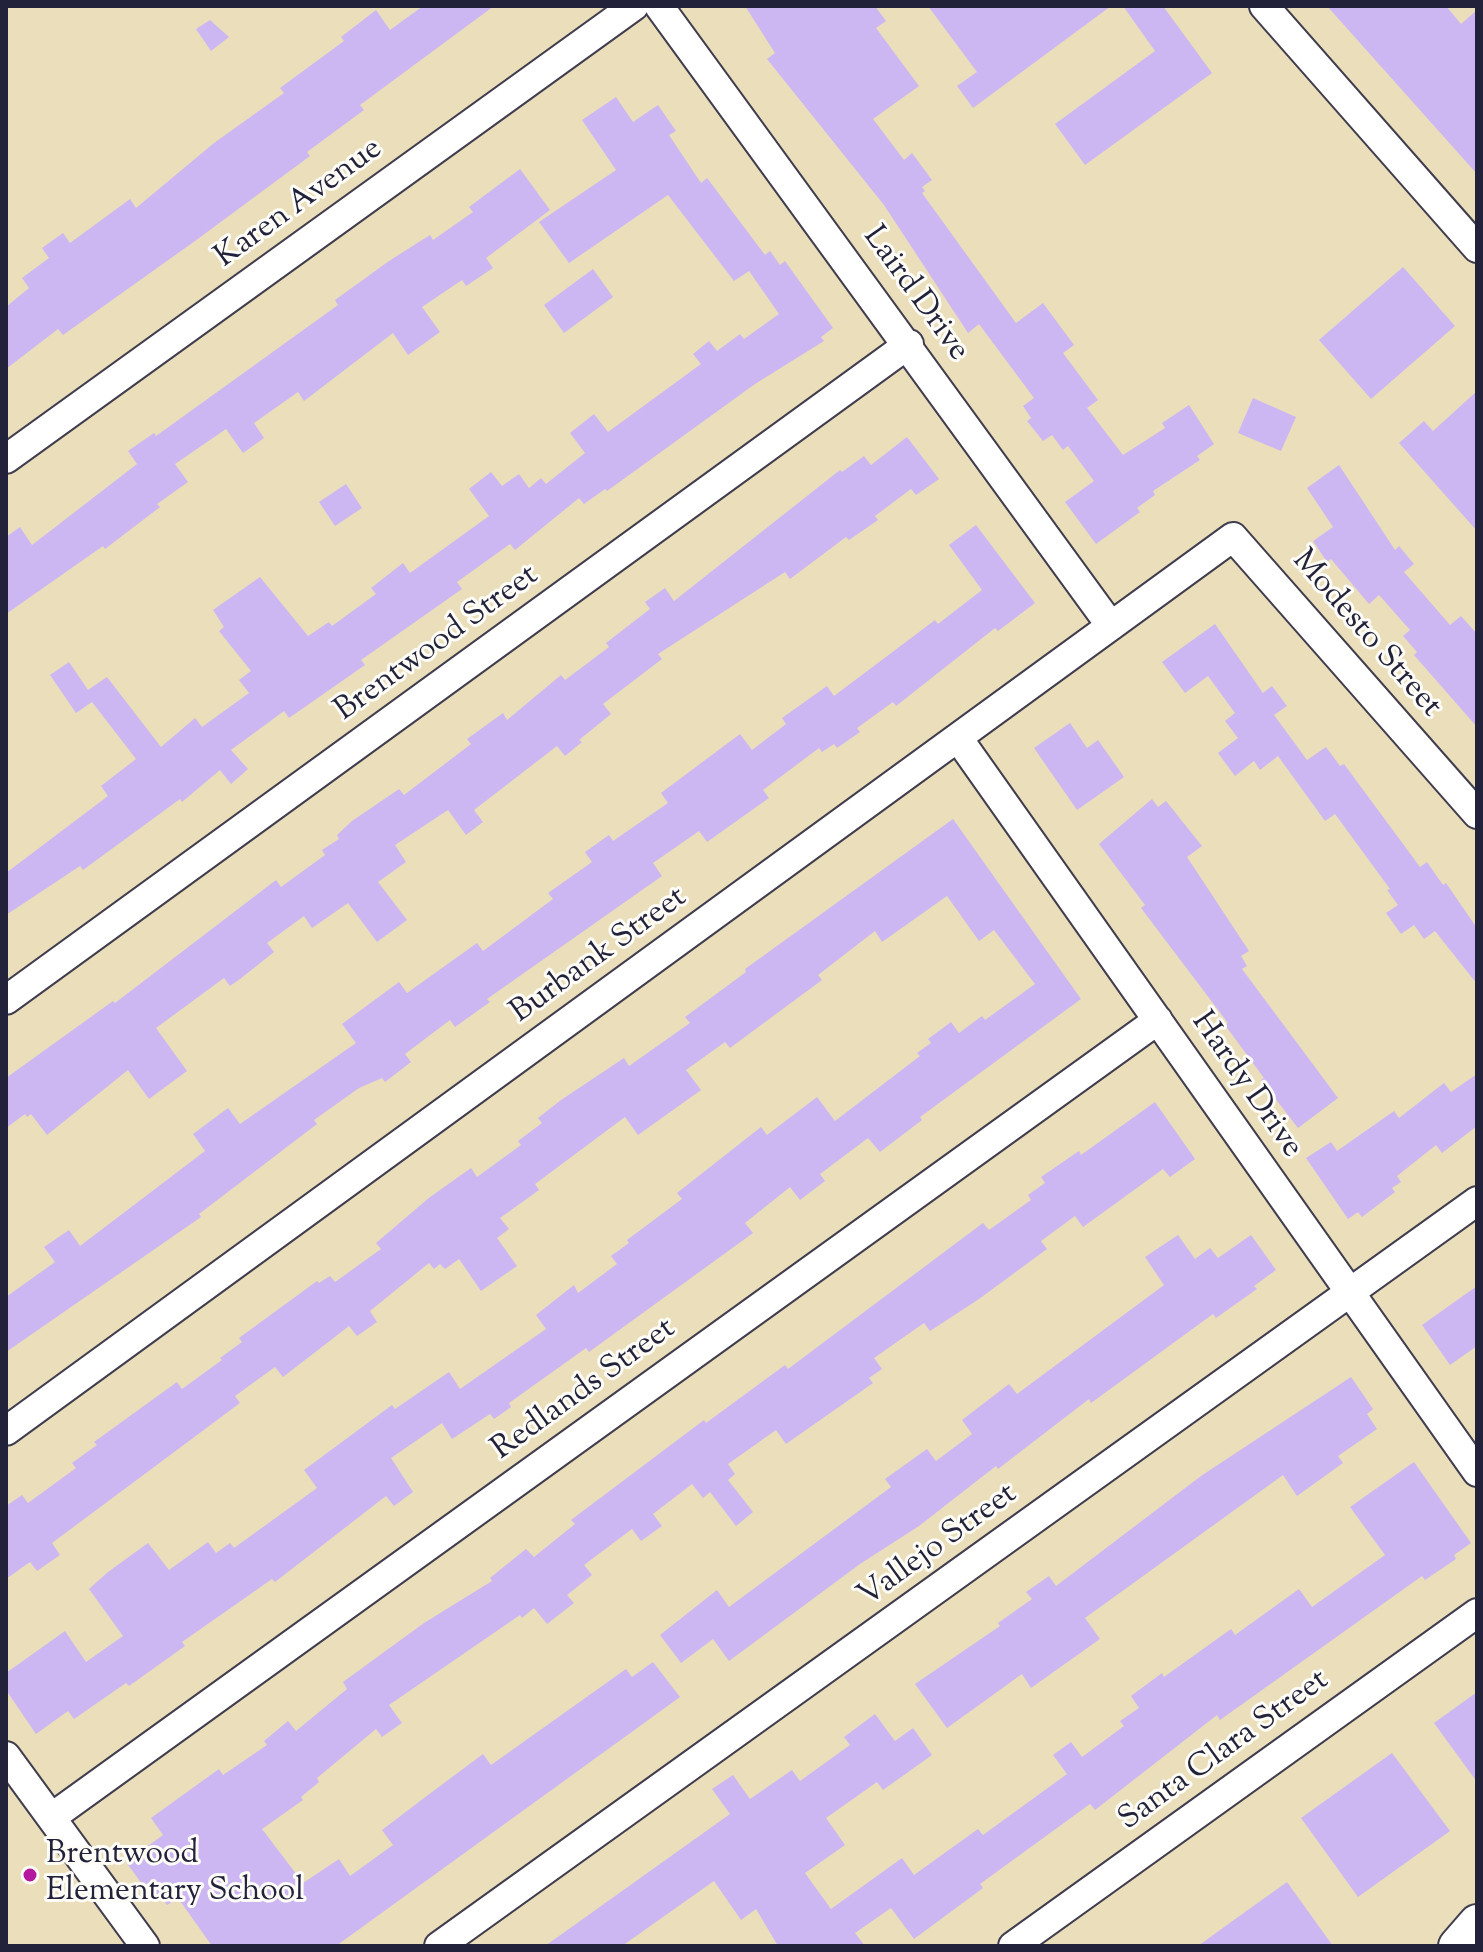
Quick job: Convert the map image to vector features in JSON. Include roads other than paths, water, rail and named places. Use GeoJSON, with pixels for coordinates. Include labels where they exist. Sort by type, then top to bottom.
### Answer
{"type":"FeatureCollection","features":[{"type":"Feature","properties":{"kind":"street","name":"Karen Avenue"},"geometry":{"type":"LineString","coordinates":[[6,459],[634,6]]}},
{"type":"Feature","properties":{"kind":"street","name":"Laird Drive"},"geometry":{"type":"LineString","coordinates":[[659,6],[909,344],[1111,626]]}},
{"type":"Feature","properties":{"kind":"street"},"geometry":{"type":"LineString","coordinates":[[1264,6],[1477,248]]}},
{"type":"Feature","properties":{"kind":"street","name":"Brentwood Street"},"geometry":{"type":"LineString","coordinates":[[6,1000],[909,344]]}},
{"type":"Feature","properties":{"kind":"street","name":"Burbank Street"},"geometry":{"type":"LineString","coordinates":[[6,1431],[1233,537]]}},
{"type":"Feature","properties":{"kind":"street","name":"Modesto Street"},"geometry":{"type":"LineString","coordinates":[[1233,537],[1477,814]]}},
{"type":"Feature","properties":{"kind":"street","name":"Hardy Drive"},"geometry":{"type":"LineString","coordinates":[[958,738],[1477,1472]]}},
{"type":"Feature","properties":{"kind":"street","name":"Redlands Street"},"geometry":{"type":"LineString","coordinates":[[52,1817],[1158,1020]]}},
{"type":"Feature","properties":{"kind":"street","name":"Vallejo Street"},"geometry":{"type":"LineString","coordinates":[[439,1946],[1351,1295],[1477,1201]]}},
{"type":"Feature","properties":{"kind":"street","name":"Santa Clara Street"},"geometry":{"type":"LineString","coordinates":[[1013,1946],[1477,1613]]}},
{"type":"Feature","properties":{"kind":"street"},"geometry":{"type":"LineString","coordinates":[[6,1756],[145,1946]]}},
{"type":"Feature","properties":{"kind":"street"},"geometry":{"type":"LineString","coordinates":[[1457,1946],[1477,1923]]}},
{"type":"Feature","properties":{"kind":"place","name":"Brentwood Elementary School"},"geometry":{"type":"Point","coordinates":[30,1875]}}]}
